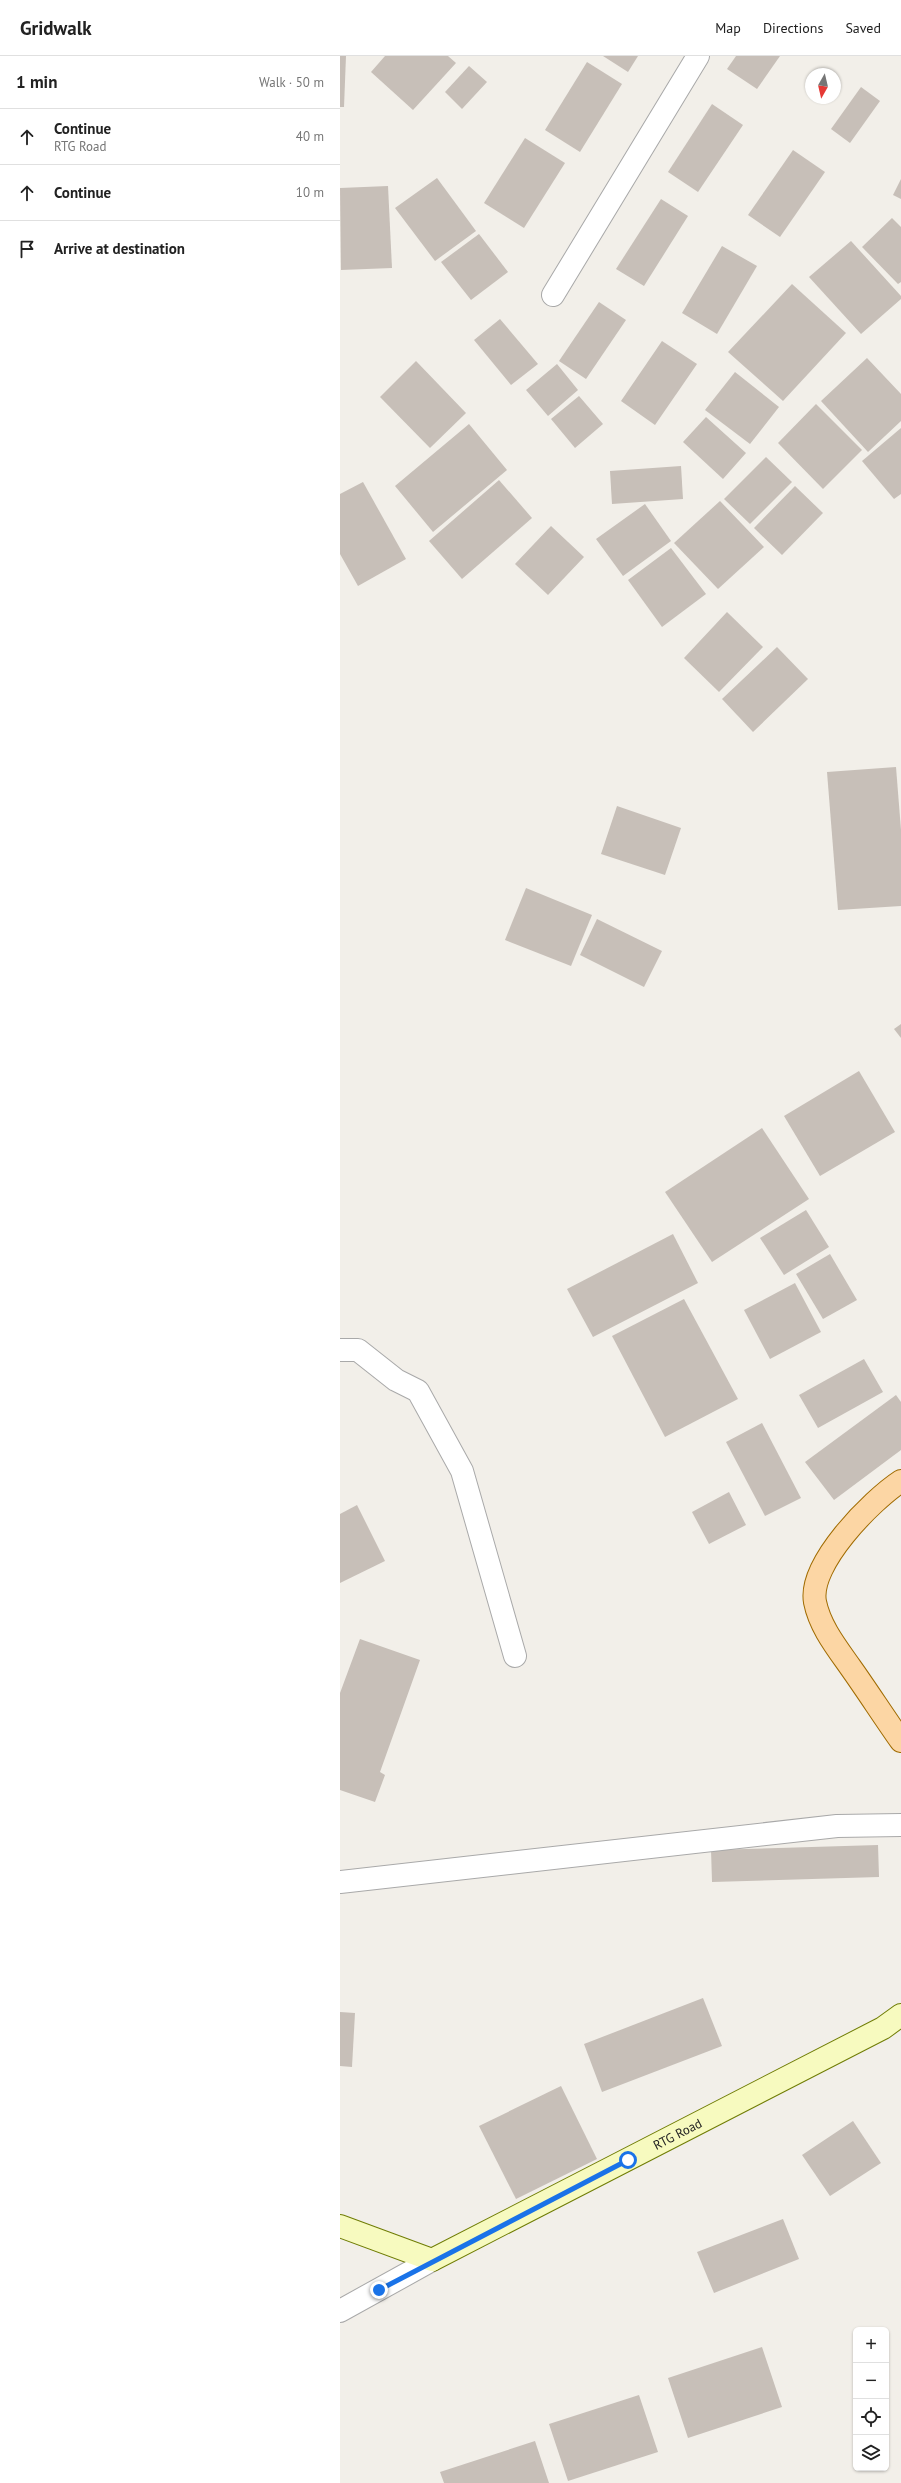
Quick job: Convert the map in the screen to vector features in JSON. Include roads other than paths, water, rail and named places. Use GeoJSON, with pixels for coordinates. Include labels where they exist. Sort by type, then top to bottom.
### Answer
{"type":"FeatureCollection","features":[{"type":"Feature","properties":{"kind":"main road"},"geometry":{"type":"LineString","coordinates":[[901,1481],[882,1493],[846,1532],[818,1576],[815,1602],[825,1630],[901,1741]]}},
{"type":"Feature","properties":{"kind":"main road","name":"RTG Road"},"geometry":{"type":"LineString","coordinates":[[432,2260],[883,2028],[901,2015]]}},
{"type":"Feature","properties":{"kind":"main road"},"geometry":{"type":"LineString","coordinates":[[340,2226],[432,2260]]}},
{"type":"Feature","properties":{"kind":"street"},"geometry":{"type":"LineString","coordinates":[[553,295],[698,56]]}},
{"type":"Feature","properties":{"kind":"street"},"geometry":{"type":"LineString","coordinates":[[340,1350],[358,1350],[396,1380],[418,1392],[462,1471],[515,1656]]}},
{"type":"Feature","properties":{"kind":"street"},"geometry":{"type":"LineString","coordinates":[[340,1882],[837,1826],[901,1825]]}},
{"type":"Feature","properties":{"kind":"street"},"geometry":{"type":"LineString","coordinates":[[340,2311],[432,2260]]}}]}
